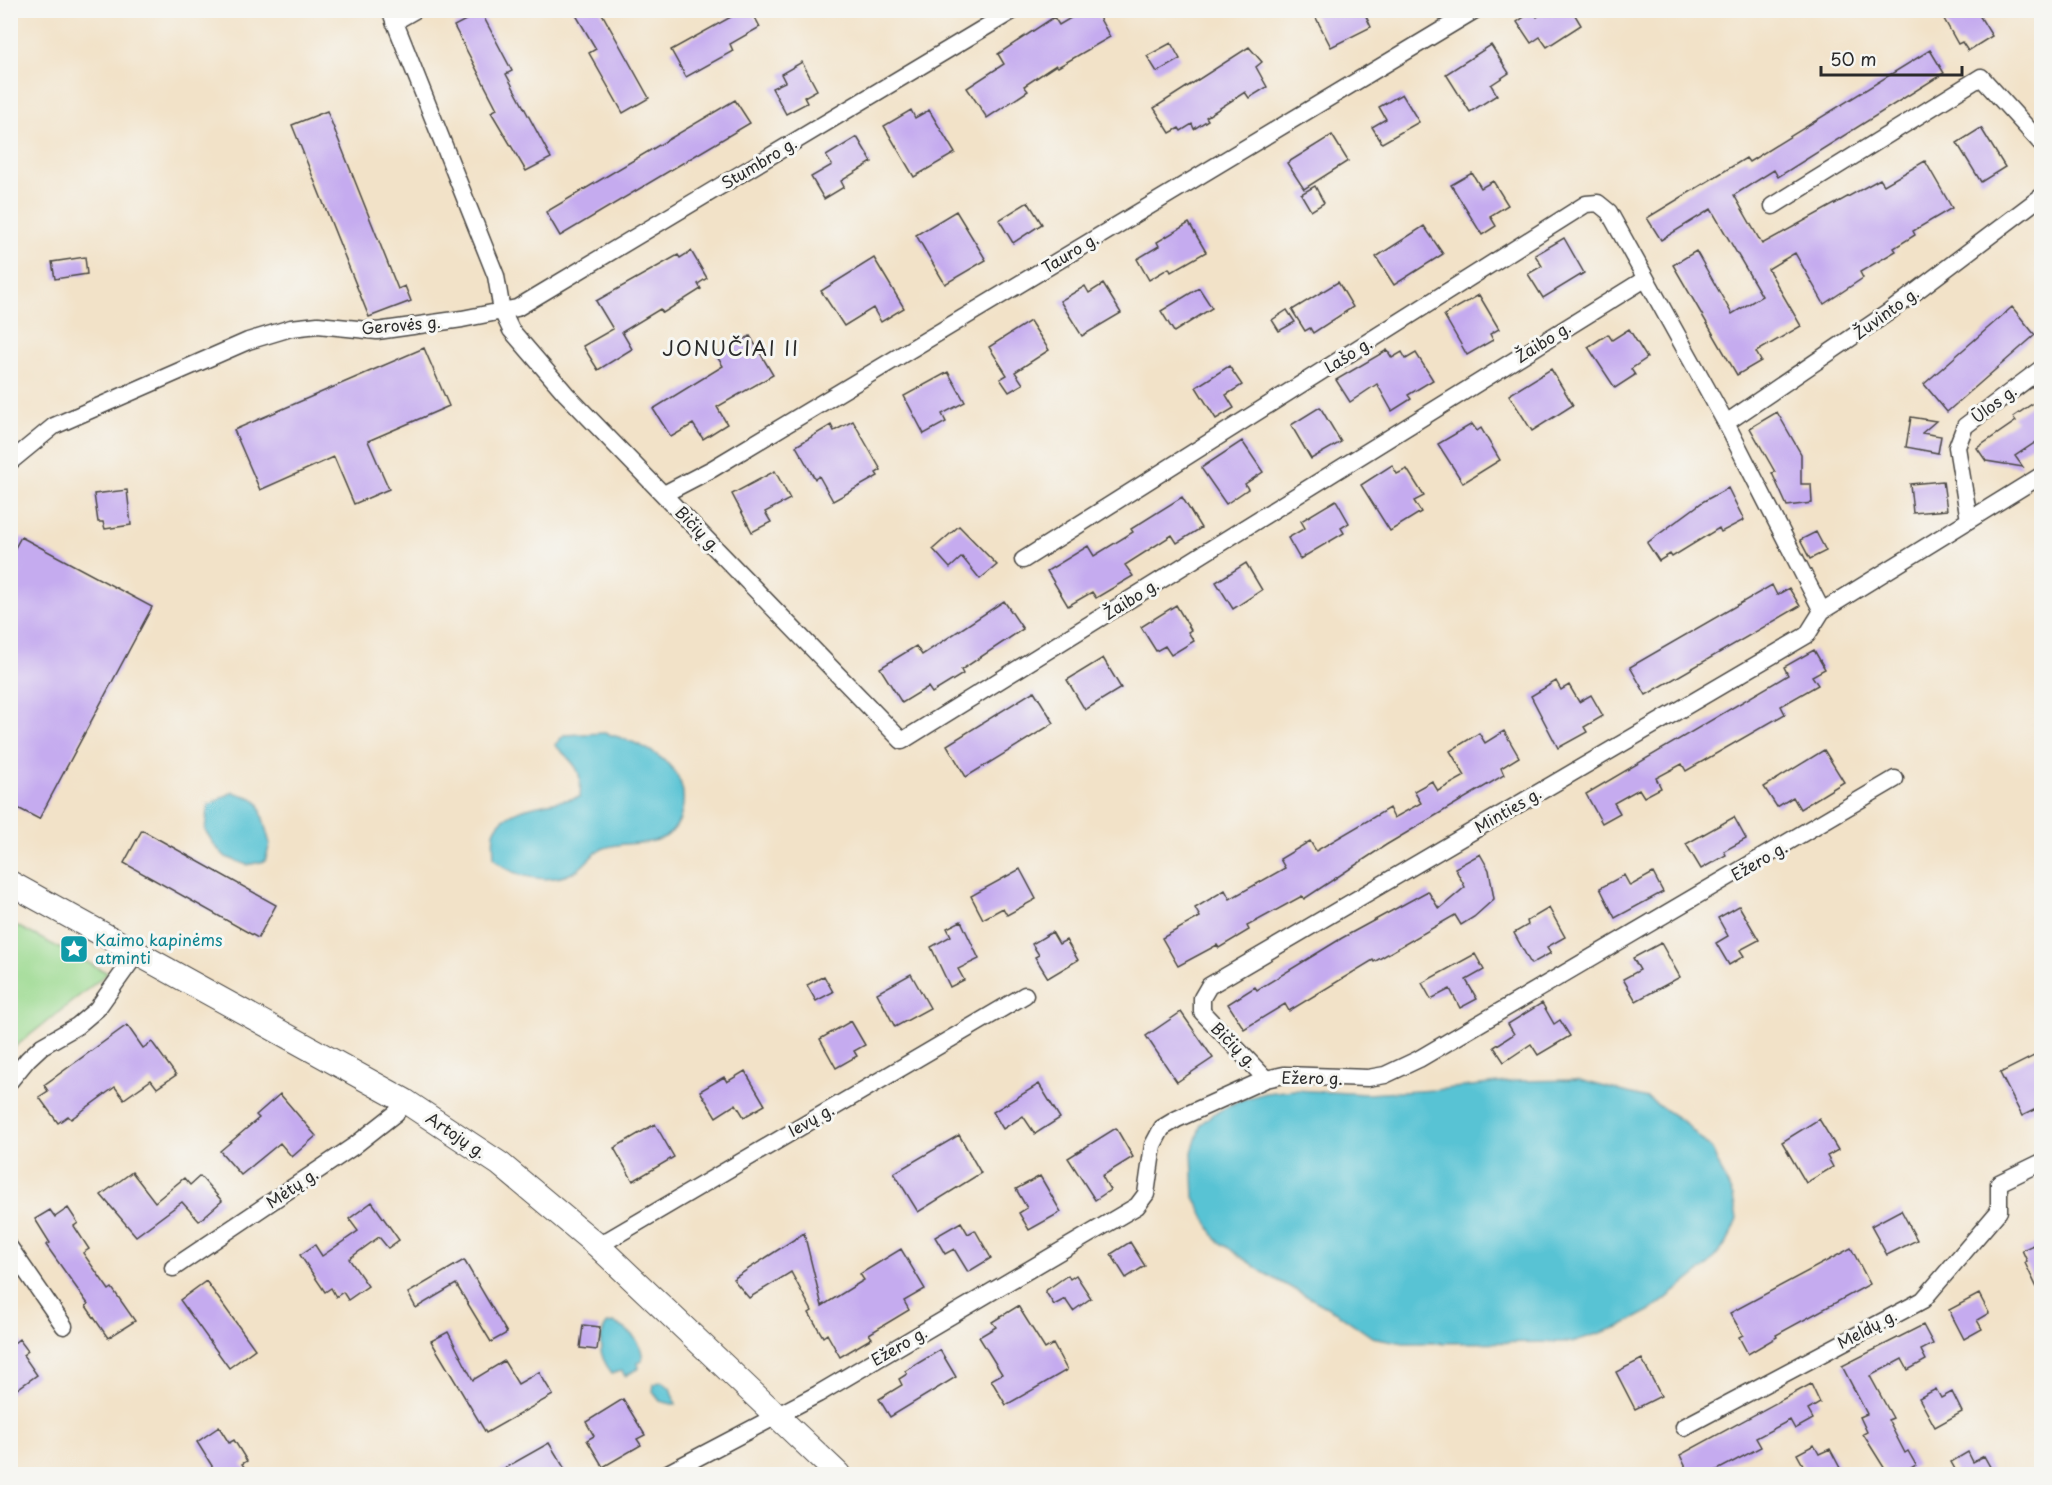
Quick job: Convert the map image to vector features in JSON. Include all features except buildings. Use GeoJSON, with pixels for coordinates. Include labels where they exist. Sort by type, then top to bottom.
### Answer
{"type":"FeatureCollection","features":[{"type":"Feature","properties":{"kind":"main road","name":"Artojų g."},"geometry":{"type":"LineString","coordinates":[[10,883],[405,1101],[500,1164],[598,1246],[838,1474]]}},
{"type":"Feature","properties":{"kind":"street"},"geometry":{"type":"LineString","coordinates":[[415,10],[392,16],[496,276],[502,311]]}},
{"type":"Feature","properties":{"kind":"street","name":"Stumbro g."},"geometry":{"type":"LineString","coordinates":[[502,311],[517,308],[532,300],[1014,10]]}},
{"type":"Feature","properties":{"kind":"street","name":"Tauro g."},"geometry":{"type":"LineString","coordinates":[[664,494],[712,469],[1475,10]]}},
{"type":"Feature","properties":{"kind":"street"},"geometry":{"type":"LineString","coordinates":[[1773,206],[1981,77],[2042,144]]}},
{"type":"Feature","properties":{"kind":"street","name":"Žuvinto g."},"geometry":{"type":"LineString","coordinates":[[1726,423],[1889,312],[2042,196]]}},
{"type":"Feature","properties":{"kind":"street","name":"Lašo g."},"geometry":{"type":"LineString","coordinates":[[1023,560],[1586,204],[1598,203],[1609,212],[1645,279]]}},
{"type":"Feature","properties":{"kind":"street"},"geometry":{"type":"LineString","coordinates":[[1645,279],[1726,423],[1822,611],[2042,475]]}},
{"type":"Feature","properties":{"kind":"street","name":"Žaibo g."},"geometry":{"type":"LineString","coordinates":[[902,741],[1645,279]]}},
{"type":"Feature","properties":{"kind":"street","name":"Gerovės g."},"geometry":{"type":"LineString","coordinates":[[10,462],[54,426],[248,341],[291,328],[318,325],[377,331],[502,311]]}},
{"type":"Feature","properties":{"kind":"street","name":"Bičių g."},"geometry":{"type":"LineString","coordinates":[[502,311],[511,330],[566,394],[902,741]]}},
{"type":"Feature","properties":{"kind":"street","name":"Ūlos g."},"geometry":{"type":"LineString","coordinates":[[1969,520],[1957,447],[1965,426],[2042,368]]}},
{"type":"Feature","properties":{"kind":"street","name":"Minties g."},"geometry":{"type":"LineString","coordinates":[[1202,1012],[1202,998],[1209,986],[1807,635],[1822,611]]}},
{"type":"Feature","properties":{"kind":"street","name":"Ežero g."},"geometry":{"type":"LineString","coordinates":[[666,1474],[818,1394],[1137,1206],[1146,1194],[1153,1144],[1162,1128],[1266,1079],[1284,1075],[1368,1078],[1386,1075],[1429,1053],[1895,779]]}},
{"type":"Feature","properties":{"kind":"street"},"geometry":{"type":"LineString","coordinates":[[10,1081],[42,1046],[77,1026],[96,1009],[137,953]]}},
{"type":"Feature","properties":{"kind":"street","name":"Ievų g."},"geometry":{"type":"LineString","coordinates":[[598,1246],[1025,995]]}},
{"type":"Feature","properties":{"kind":"street","name":"Bičių g."},"geometry":{"type":"LineString","coordinates":[[1202,1012],[1266,1079]]}},
{"type":"Feature","properties":{"kind":"street","name":"Mėtų g."},"geometry":{"type":"LineString","coordinates":[[173,1268],[354,1146],[396,1113],[405,1101]]}},
{"type":"Feature","properties":{"kind":"street","name":"Meldų g."},"geometry":{"type":"LineString","coordinates":[[1684,1428],[1923,1300],[1999,1211],[1999,1183],[2042,1162]]}},
{"type":"Feature","properties":{"kind":"street"},"geometry":{"type":"LineString","coordinates":[[10,1248],[64,1326]]}},
{"type":"Feature","properties":{"kind":"green space"},"geometry":{"type":"Polygon","coordinates":[[[11,923],[108,973],[11,1050],[11,923]]]}},
{"type":"Feature","properties":{"kind":"water"},"geometry":{"type":"Polygon","coordinates":[[[605,733],[648,750],[672,768],[679,780],[683,795],[681,815],[674,829],[669,835],[657,840],[609,846],[595,854],[574,872],[564,876],[542,879],[521,875],[502,865],[494,858],[493,844],[495,830],[501,822],[510,815],[533,806],[580,797],[579,773],[568,757],[555,745],[564,735],[605,733]]]}},
{"type":"Feature","properties":{"kind":"water"},"geometry":{"type":"Polygon","coordinates":[[[233,792],[252,798],[259,804],[270,844],[265,861],[247,865],[226,857],[215,846],[205,830],[208,805],[233,792]]]}},
{"type":"Feature","properties":{"kind":"water"},"geometry":{"type":"Polygon","coordinates":[[[1579,1080],[1647,1098],[1684,1122],[1712,1150],[1733,1197],[1737,1219],[1728,1241],[1707,1266],[1653,1309],[1619,1327],[1572,1342],[1404,1343],[1372,1337],[1336,1312],[1264,1273],[1216,1239],[1194,1197],[1192,1152],[1201,1124],[1210,1116],[1238,1101],[1265,1093],[1294,1090],[1366,1094],[1435,1090],[1517,1081],[1579,1080]]]}},
{"type":"Feature","properties":{"kind":"water"},"geometry":{"type":"Polygon","coordinates":[[[614,1323],[625,1329],[641,1348],[642,1361],[638,1363],[639,1368],[625,1376],[622,1371],[612,1373],[602,1355],[601,1337],[607,1324],[614,1323]]]}},
{"type":"Feature","properties":{"kind":"water"},"geometry":{"type":"Polygon","coordinates":[[[661,1381],[670,1388],[676,1405],[660,1401],[653,1392],[654,1384],[661,1381]]]}},
{"type":"Feature","properties":{"kind":"place","name":"Kaimo kapinėms atminti"},"geometry":{"type":"Point","coordinates":[74,949]}},
{"type":"Feature","properties":{"kind":"district","name":"JONUČIAI II"},"geometry":{"type":"Point","coordinates":[731,349]}}]}
